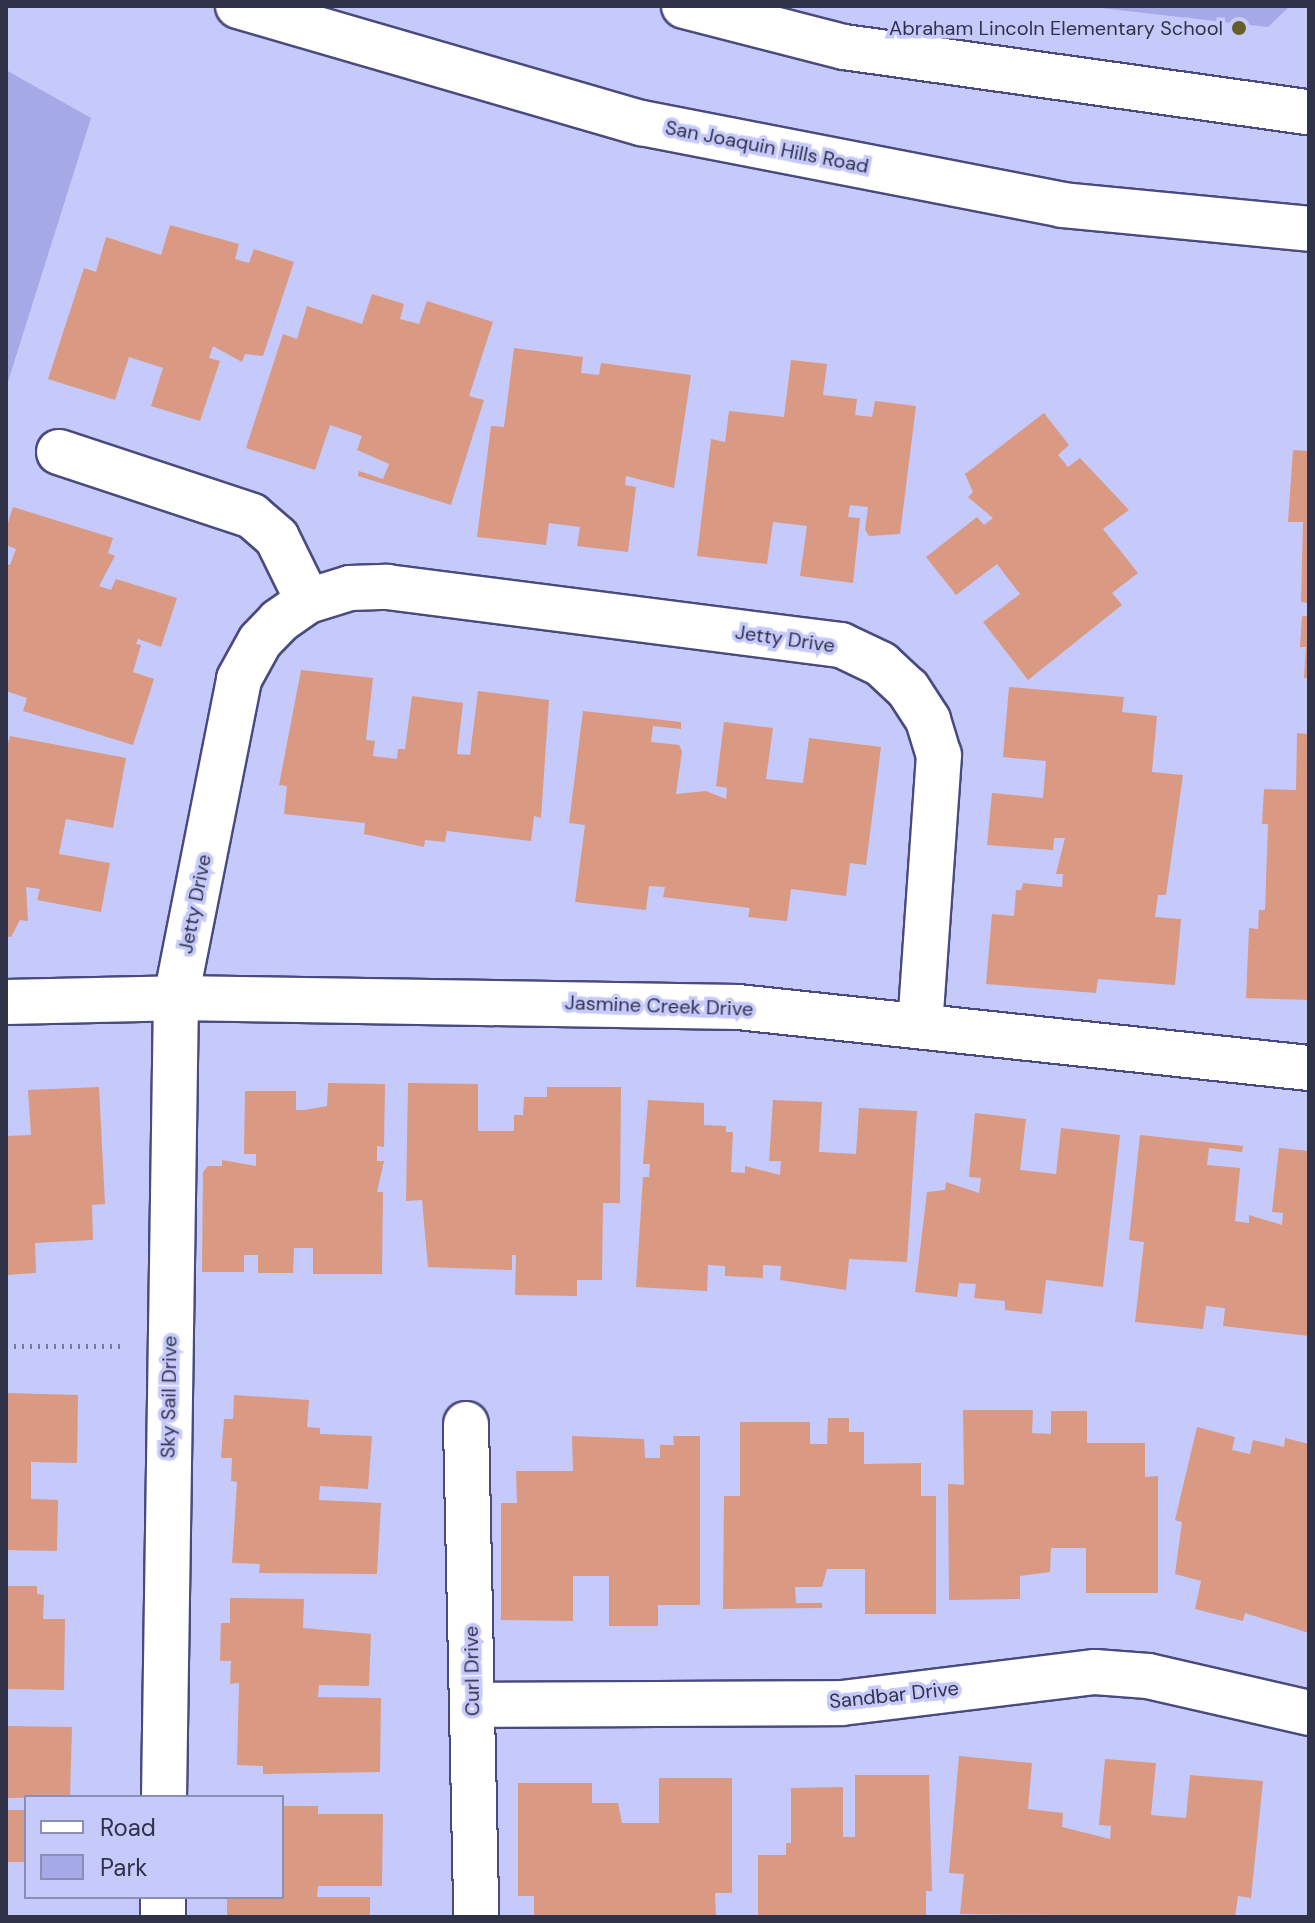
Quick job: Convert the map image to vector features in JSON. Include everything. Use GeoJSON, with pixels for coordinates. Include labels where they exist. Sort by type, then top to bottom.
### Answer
{"type":"FeatureCollection","features":[{"type":"Feature","properties":{"kind":"street","name":"San Joaquin Hills Road"},"geometry":{"type":"LineString","coordinates":[[238,6],[642,123],[1062,205],[1309,229]]}},
{"type":"Feature","properties":{"kind":"street"},"geometry":{"type":"LineString","coordinates":[[684,6],[844,47],[1309,112]]}},
{"type":"Feature","properties":{"kind":"street"},"geometry":{"type":"LineString","coordinates":[[59,452],[252,516],[277,538],[308,601]]}},
{"type":"Feature","properties":{"kind":"street","name":"Jetty Drive"},"geometry":{"type":"LineString","coordinates":[[176,998],[239,679],[260,641],[308,601],[350,588],[387,587],[841,645],[881,664],[908,689],[928,720],[939,755],[941,791],[920,1024]]}},
{"type":"Feature","properties":{"kind":"street","name":"Jasmine Creek Drive"},"geometry":{"type":"LineString","coordinates":[[6,1002],[176,998],[738,1007],[920,1024],[1309,1068]]}},
{"type":"Feature","properties":{"kind":"street","name":"Sky Sail Drive"},"geometry":{"type":"LineString","coordinates":[[164,1795],[176,998]]}},
{"type":"Feature","properties":{"kind":"street","name":"Curl Drive"},"geometry":{"type":"LineString","coordinates":[[466,1424],[476,1917]]}},
{"type":"Feature","properties":{"kind":"street","name":"Sandbar Drive"},"geometry":{"type":"LineString","coordinates":[[473,1705],[842,1703],[1095,1672],[1148,1676],[1309,1713]]}},
{"type":"Feature","properties":{"kind":"path"},"geometry":{"type":"LineString","coordinates":[[6,1346],[170,1347]]}},
{"type":"Feature","properties":{"kind":"green space"},"geometry":{"type":"Polygon","coordinates":[[[1083,6],[1290,6],[1268,27],[1083,6]]]}},
{"type":"Feature","properties":{"kind":"green space"},"geometry":{"type":"Polygon","coordinates":[[[6,70],[91,118],[6,388],[6,70]]]}},
{"type":"Feature","properties":{"kind":"building"},"geometry":{"type":"Polygon","coordinates":[[[170,225],[239,244],[235,259],[249,263],[254,249],[294,262],[263,356],[245,354],[242,362],[213,346],[209,358],[220,361],[200,421],[151,406],[163,368],[129,357],[115,400],[48,379],[84,268],[96,272],[106,237],[161,255],[170,225]]]}},
{"type":"Feature","properties":{"kind":"building"},"geometry":{"type":"Polygon","coordinates":[[[372,294],[404,304],[400,319],[419,324],[427,301],[493,322],[469,396],[484,400],[451,505],[358,476],[359,471],[383,479],[389,464],[357,450],[362,436],[330,425],[315,470],[246,448],[283,334],[297,339],[307,306],[362,324],[372,294]]]}},
{"type":"Feature","properties":{"kind":"building"},"geometry":{"type":"Polygon","coordinates":[[[514,348],[583,357],[581,373],[599,375],[601,363],[691,375],[674,488],[626,476],[625,485],[636,487],[628,552],[577,546],[580,527],[549,523],[546,545],[477,537],[491,426],[504,427],[514,348]]]}},
{"type":"Feature","properties":{"kind":"building"},"geometry":{"type":"Polygon","coordinates":[[[791,360],[827,364],[823,395],[857,399],[855,415],[872,417],[875,401],[916,406],[900,534],[869,536],[865,530],[868,507],[850,505],[848,517],[860,518],[853,583],[800,576],[807,526],[773,522],[767,564],[697,556],[711,439],[725,442],[729,411],[784,417],[791,360]]]}},
{"type":"Feature","properties":{"kind":"building"},"geometry":{"type":"Polygon","coordinates":[[[1044,413],[1069,445],[1058,455],[1068,467],[1080,458],[1129,510],[1103,529],[1138,573],[1112,593],[1122,605],[1028,680],[983,622],[1020,594],[997,564],[956,595],[926,557],[977,517],[984,525],[993,518],[968,497],[973,492],[965,474],[1044,413]]]}},
{"type":"Feature","properties":{"kind":"building"},"geometry":{"type":"Polygon","coordinates":[[[1293,450],[1309,451],[1309,603],[1301,602],[1303,522],[1288,522],[1293,450]]]}},
{"type":"Feature","properties":{"kind":"building"},"geometry":{"type":"Polygon","coordinates":[[[13,507],[113,538],[108,553],[115,556],[99,586],[111,590],[116,579],[177,598],[161,647],[138,639],[136,644],[141,645],[133,672],[154,679],[133,745],[23,711],[27,698],[6,691],[6,564],[10,565],[16,549],[6,545],[6,529],[13,507]]]}},
{"type":"Feature","properties":{"kind":"building"},"geometry":{"type":"Polygon","coordinates":[[[1302,616],[1309,616],[1309,678],[1304,678],[1306,647],[1300,647],[1302,616]]]}},
{"type":"Feature","properties":{"kind":"building"},"geometry":{"type":"Polygon","coordinates":[[[301,670],[373,678],[366,740],[375,741],[373,756],[397,759],[398,749],[405,749],[412,696],[463,703],[457,754],[470,755],[478,691],[549,700],[541,818],[534,816],[531,841],[447,831],[445,842],[425,840],[424,847],[364,834],[365,823],[284,814],[287,786],[279,785],[301,670]]]}},
{"type":"Feature","properties":{"kind":"building"},"geometry":{"type":"Polygon","coordinates":[[[1009,687],[1124,697],[1122,712],[1157,716],[1152,772],[1183,775],[1166,895],[1158,895],[1155,917],[1181,919],[1175,985],[1098,979],[1096,993],[986,984],[992,914],[1014,916],[1016,890],[1021,890],[1023,883],[1062,887],[1063,874],[1056,874],[1065,838],[1054,838],[1053,850],[987,845],[992,793],[1043,798],[1046,761],[1003,757],[1009,687]]]}},
{"type":"Feature","properties":{"kind":"building"},"geometry":{"type":"Polygon","coordinates":[[[583,711],[681,722],[681,729],[653,726],[651,742],[679,745],[682,751],[676,794],[706,791],[726,799],[727,788],[716,786],[724,722],[773,728],[766,779],[803,783],[809,738],[881,747],[866,865],[850,863],[846,896],[791,889],[787,921],[748,917],[750,908],[663,897],[665,887],[649,886],[646,910],[575,902],[585,825],[569,823],[583,711]]]}},
{"type":"Feature","properties":{"kind":"building"},"geometry":{"type":"Polygon","coordinates":[[[1297,733],[1309,734],[1309,1000],[1246,998],[1249,928],[1258,929],[1259,910],[1265,910],[1268,824],[1262,824],[1264,789],[1296,790],[1297,733]]]}},
{"type":"Feature","properties":{"kind":"building"},"geometry":{"type":"Polygon","coordinates":[[[10,736],[126,758],[113,828],[66,819],[59,854],[110,863],[101,912],[37,900],[40,889],[26,887],[28,921],[20,920],[11,937],[6,936],[6,750],[10,736]]]}},
{"type":"Feature","properties":{"kind":"building"},"geometry":{"type":"Polygon","coordinates":[[[328,1083],[385,1084],[384,1147],[377,1146],[377,1161],[384,1161],[377,1192],[383,1192],[382,1274],[313,1274],[313,1248],[294,1248],[293,1273],[258,1273],[258,1255],[244,1255],[244,1272],[202,1272],[203,1172],[208,1166],[222,1166],[222,1160],[256,1166],[256,1154],[244,1154],[245,1091],[296,1091],[296,1110],[304,1110],[327,1106],[328,1083]]]}},
{"type":"Feature","properties":{"kind":"building"},"geometry":{"type":"Polygon","coordinates":[[[408,1083],[478,1084],[478,1131],[514,1131],[514,1115],[523,1115],[524,1097],[547,1097],[547,1087],[621,1087],[620,1203],[603,1203],[602,1280],[577,1280],[577,1296],[515,1295],[516,1255],[512,1255],[512,1270],[428,1267],[422,1200],[406,1201],[408,1083]]]}},
{"type":"Feature","properties":{"kind":"building"},"geometry":{"type":"Polygon","coordinates":[[[99,1087],[105,1204],[92,1205],[93,1240],[35,1243],[36,1273],[6,1275],[6,1136],[31,1135],[28,1090],[99,1087]]]}},
{"type":"Feature","properties":{"kind":"building"},"geometry":{"type":"Polygon","coordinates":[[[648,1100],[704,1103],[704,1125],[726,1126],[726,1132],[733,1132],[731,1172],[745,1173],[745,1166],[780,1175],[781,1161],[769,1161],[773,1100],[822,1102],[819,1152],[856,1154],[859,1108],[917,1111],[907,1262],[849,1259],[846,1290],[780,1280],[781,1266],[763,1265],[763,1278],[725,1276],[725,1266],[708,1265],[707,1291],[636,1287],[643,1177],[649,1177],[650,1164],[643,1164],[648,1100]]]}},
{"type":"Feature","properties":{"kind":"building"},"geometry":{"type":"Polygon","coordinates":[[[975,1113],[1026,1119],[1020,1170],[1056,1174],[1061,1128],[1120,1135],[1103,1287],[1046,1280],[1042,1314],[1005,1310],[1005,1301],[974,1298],[976,1284],[959,1283],[957,1297],[915,1292],[927,1192],[945,1190],[946,1182],[979,1193],[981,1178],[969,1177],[975,1113]]]}},
{"type":"Feature","properties":{"kind":"building"},"geometry":{"type":"Polygon","coordinates":[[[1140,1135],[1243,1146],[1242,1152],[1209,1148],[1207,1165],[1240,1168],[1235,1221],[1249,1223],[1249,1215],[1282,1225],[1283,1213],[1272,1212],[1279,1148],[1309,1151],[1309,1336],[1223,1326],[1225,1308],[1206,1306],[1203,1329],[1135,1322],[1144,1242],[1129,1240],[1140,1135]]]}},
{"type":"Feature","properties":{"kind":"building"},"geometry":{"type":"Polygon","coordinates":[[[6,1393],[78,1395],[77,1463],[31,1462],[31,1499],[58,1500],[57,1551],[6,1550],[6,1393]]]}},
{"type":"Feature","properties":{"kind":"building"},"geometry":{"type":"Polygon","coordinates":[[[234,1395],[309,1400],[307,1427],[320,1428],[320,1434],[372,1436],[368,1489],[320,1486],[319,1500],[381,1503],[377,1574],[259,1573],[260,1564],[232,1563],[237,1482],[231,1481],[232,1458],[221,1458],[224,1419],[233,1419],[234,1395]]]}},
{"type":"Feature","properties":{"kind":"building"},"geometry":{"type":"Polygon","coordinates":[[[963,1410],[1033,1410],[1032,1433],[1051,1434],[1051,1411],[1087,1411],[1087,1443],[1145,1443],[1145,1477],[1158,1476],[1158,1593],[1086,1593],[1086,1548],[1051,1548],[1050,1572],[1020,1576],[1020,1599],[949,1600],[948,1484],[964,1485],[963,1410]]]}},
{"type":"Feature","properties":{"kind":"building"},"geometry":{"type":"Polygon","coordinates":[[[828,1418],[849,1418],[849,1432],[864,1432],[864,1464],[921,1463],[921,1496],[936,1496],[936,1614],[865,1614],[865,1569],[827,1569],[822,1587],[795,1587],[796,1603],[822,1603],[822,1608],[723,1609],[724,1496],[740,1496],[740,1422],[810,1422],[810,1444],[827,1444],[828,1418]]]}},
{"type":"Feature","properties":{"kind":"building"},"geometry":{"type":"Polygon","coordinates":[[[1197,1427],[1235,1437],[1232,1450],[1250,1454],[1253,1440],[1284,1447],[1285,1438],[1309,1444],[1309,1633],[1245,1613],[1243,1621],[1195,1609],[1201,1581],[1175,1574],[1182,1522],[1175,1520],[1197,1427]]]}},
{"type":"Feature","properties":{"kind":"building"},"geometry":{"type":"Polygon","coordinates":[[[572,1436],[644,1439],[645,1458],[660,1458],[660,1445],[674,1445],[673,1436],[700,1436],[700,1605],[658,1605],[658,1626],[609,1626],[609,1576],[573,1576],[573,1621],[501,1620],[501,1503],[517,1503],[516,1471],[573,1471],[572,1436]]]}},
{"type":"Feature","properties":{"kind":"building"},"geometry":{"type":"Polygon","coordinates":[[[6,1586],[37,1586],[37,1594],[44,1595],[43,1619],[65,1619],[64,1690],[6,1689],[6,1586]]]}},
{"type":"Feature","properties":{"kind":"building"},"geometry":{"type":"Polygon","coordinates":[[[230,1598],[304,1599],[303,1628],[371,1634],[369,1686],[319,1685],[318,1697],[381,1698],[380,1772],[263,1774],[263,1766],[237,1765],[239,1683],[230,1684],[231,1661],[220,1661],[221,1623],[230,1623],[230,1598]]]}},
{"type":"Feature","properties":{"kind":"building"},"geometry":{"type":"Polygon","coordinates":[[[6,1719],[8,1726],[72,1727],[70,1795],[6,1798],[6,1719]]]}},
{"type":"Feature","properties":{"kind":"building"},"geometry":{"type":"Polygon","coordinates":[[[959,1756],[1032,1763],[1028,1809],[1063,1813],[1062,1827],[1110,1839],[1111,1826],[1099,1825],[1105,1759],[1156,1763],[1151,1815],[1186,1818],[1190,1775],[1263,1781],[1251,1898],[1238,1896],[1235,1917],[960,1914],[964,1874],[949,1873],[959,1756]]]}},
{"type":"Feature","properties":{"kind":"building"},"geometry":{"type":"Polygon","coordinates":[[[855,1775],[929,1775],[932,1891],[926,1891],[926,1917],[758,1917],[758,1855],[786,1855],[786,1843],[791,1843],[791,1788],[843,1787],[843,1837],[855,1837],[855,1775]]]}},
{"type":"Feature","properties":{"kind":"building"},"geometry":{"type":"Polygon","coordinates":[[[659,1778],[732,1778],[732,1893],[715,1893],[716,1917],[534,1917],[534,1896],[518,1896],[518,1783],[592,1783],[592,1803],[618,1803],[622,1823],[659,1823],[659,1778]]]}},
{"type":"Feature","properties":{"kind":"building"},"geometry":{"type":"Polygon","coordinates":[[[284,1806],[318,1806],[318,1814],[383,1814],[382,1886],[318,1886],[317,1897],[370,1897],[370,1917],[227,1917],[227,1899],[284,1899],[284,1806]]]}},
{"type":"Feature","properties":{"kind":"building"},"geometry":{"type":"Polygon","coordinates":[[[6,1810],[24,1810],[24,1862],[6,1862],[6,1810]]]}},
{"type":"Feature","properties":{"kind":"place","name":"Abraham Lincoln Elementary School"},"geometry":{"type":"Point","coordinates":[1239,28]}}]}
